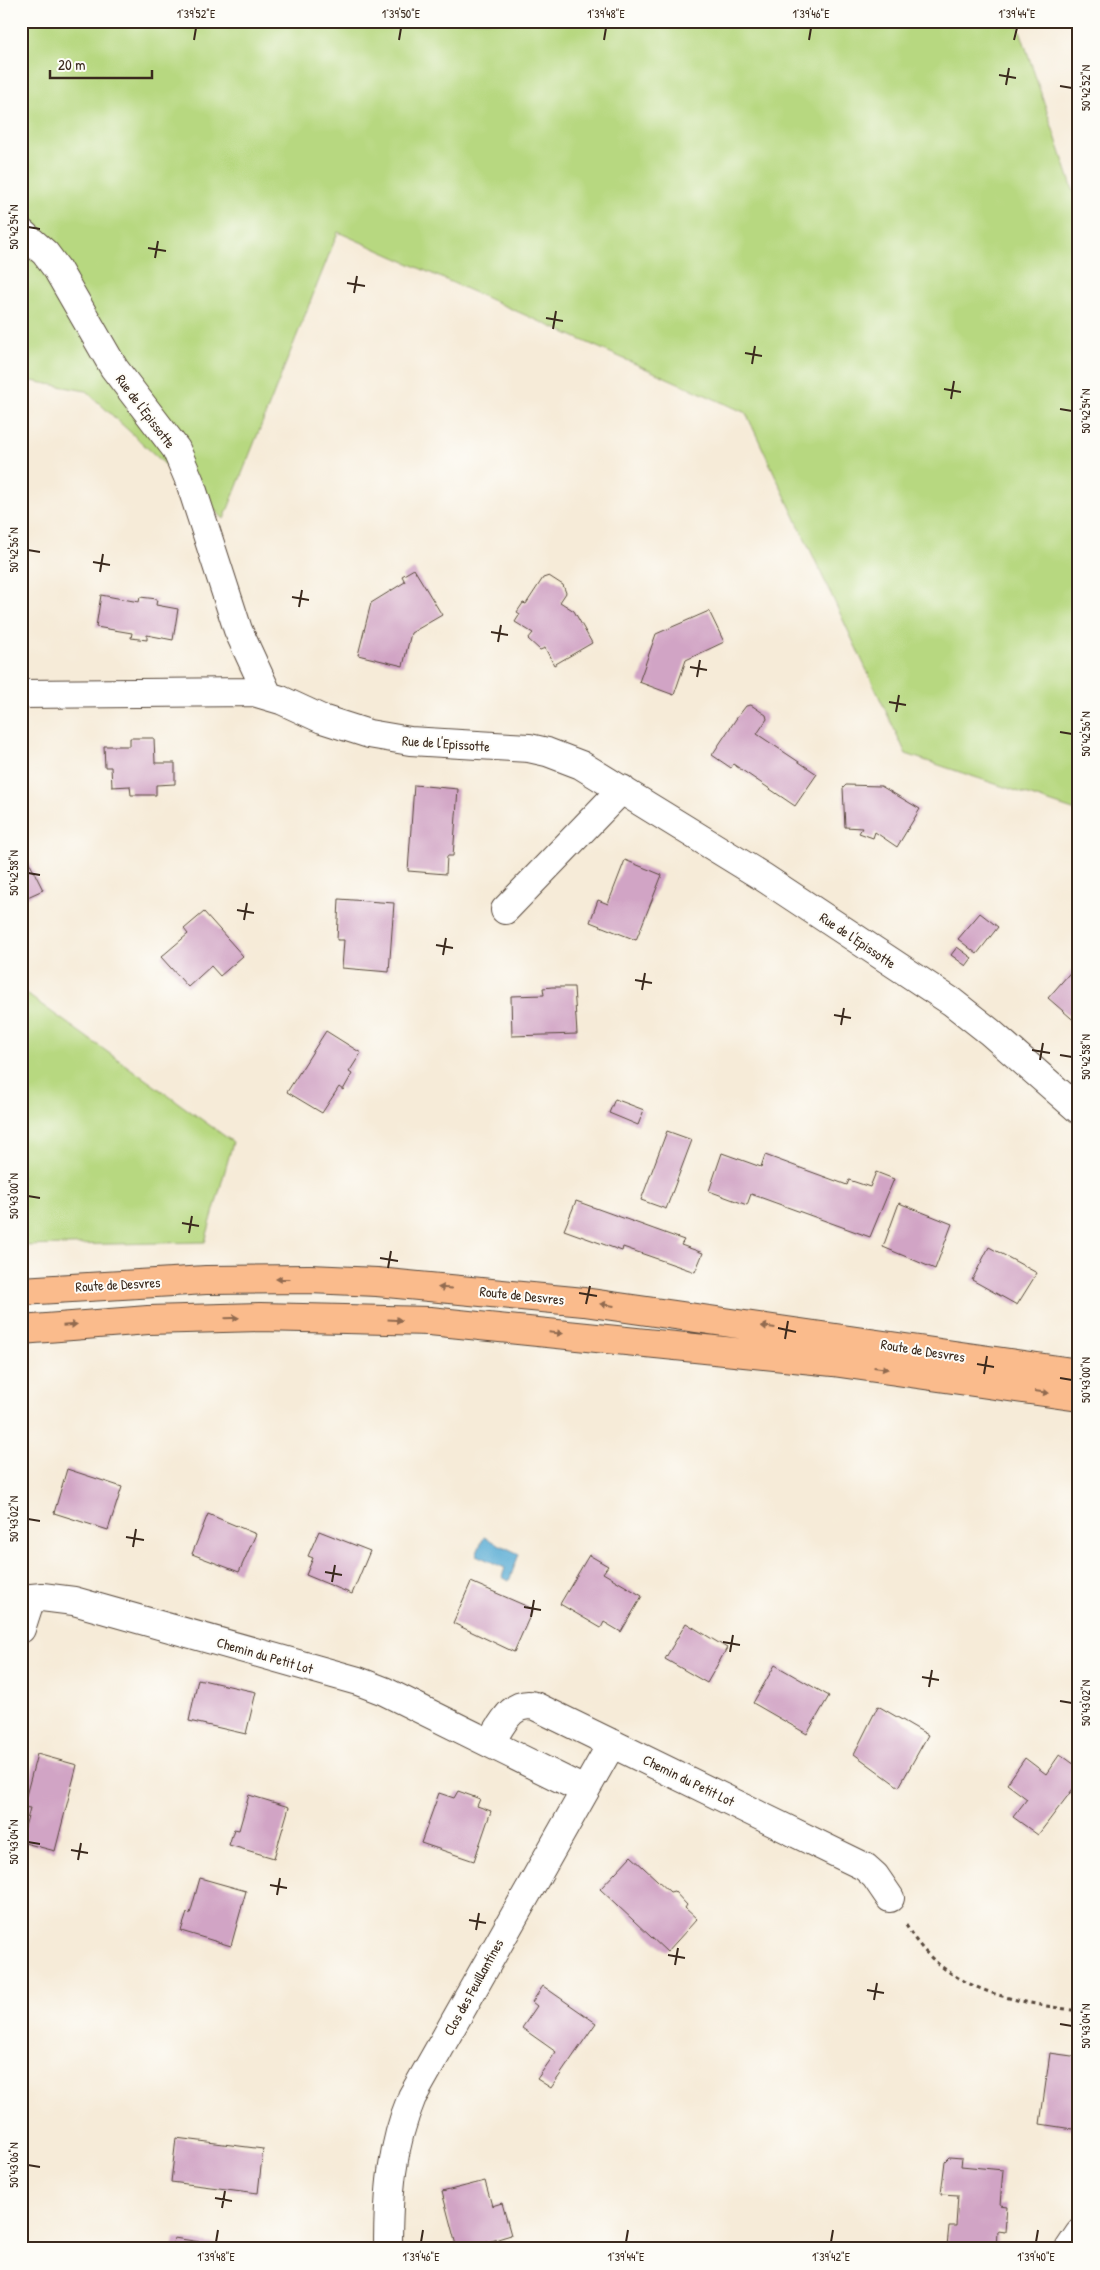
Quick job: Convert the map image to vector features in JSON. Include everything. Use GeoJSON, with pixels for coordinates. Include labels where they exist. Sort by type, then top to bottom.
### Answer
{"type":"FeatureCollection","features":[{"type":"Feature","properties":{"kind":"main road","name":"Route de Desvres"},"geometry":{"type":"LineString","coordinates":[[21,1291],[164,1281],[310,1279],[478,1290],[584,1302],[1079,1373]]}},
{"type":"Feature","properties":{"kind":"main road"},"geometry":{"type":"LineString","coordinates":[[160,1320],[164,1281]]}},
{"type":"Feature","properties":{"kind":"main road","name":"Route de Desvres"},"geometry":{"type":"LineString","coordinates":[[21,1330],[160,1320],[328,1317],[502,1327],[833,1362],[1079,1398]]}},
{"type":"Feature","properties":{"kind":"street","name":"Rue de l'Epissotte"},"geometry":{"type":"LineString","coordinates":[[21,232],[45,253],[57,269],[114,368],[176,449],[190,482],[232,614],[268,695]]}},
{"type":"Feature","properties":{"kind":"street","name":"Rue de l'Epissotte"},"geometry":{"type":"LineString","coordinates":[[21,694],[240,691],[268,695],[346,728],[382,737],[410,741],[529,748],[547,752],[581,765],[764,877],[952,1002],[990,1032],[1079,1110]]}},
{"type":"Feature","properties":{"kind":"street"},"geometry":{"type":"LineString","coordinates":[[506,910],[622,790]]}},
{"type":"Feature","properties":{"kind":"street","name":"Chemin du Petit Lot"},"geometry":{"type":"LineString","coordinates":[[21,1628],[26,1599],[74,1601],[358,1681],[384,1691],[584,1790]]}},
{"type":"Feature","properties":{"kind":"street","name":"Chemin du Petit Lot"},"geometry":{"type":"LineString","coordinates":[[490,1743],[511,1710],[526,1703],[535,1706],[865,1867],[875,1876],[890,1898]]}},
{"type":"Feature","properties":{"kind":"street","name":"Clos des Feuillantines"},"geometry":{"type":"LineString","coordinates":[[388,2249],[390,2173],[404,2116],[420,2081],[612,1743]]}},
{"type":"Feature","properties":{"kind":"street"},"geometry":{"type":"LineString","coordinates":[[1069,2249],[1079,2234]]}},
{"type":"Feature","properties":{"kind":"path"},"geometry":{"type":"LineString","coordinates":[[890,1898],[916,1942],[932,1961],[948,1973],[968,1984],[1030,2004],[1079,2011]]}},
{"type":"Feature","properties":{"kind":"green space"},"geometry":{"type":"Polygon","coordinates":[[[21,21],[1017,21],[1079,208],[1079,812],[906,754],[746,413],[338,232],[224,519],[86,391],[21,379],[21,21]]]}},
{"type":"Feature","properties":{"kind":"green space"},"geometry":{"type":"Polygon","coordinates":[[[21,990],[233,1142],[205,1242],[21,1246],[21,990]]]}},
{"type":"Feature","properties":{"kind":"water"},"geometry":{"type":"Polygon","coordinates":[[[484,1537],[519,1554],[509,1581],[502,1577],[505,1568],[476,1555],[484,1537]]]}},
{"type":"Feature","properties":{"kind":"building"},"geometry":{"type":"Polygon","coordinates":[[[414,569],[442,615],[411,633],[403,666],[358,655],[371,603],[405,582],[402,576],[414,569]]]}},
{"type":"Feature","properties":{"kind":"building"},"geometry":{"type":"Polygon","coordinates":[[[549,576],[563,585],[566,593],[560,602],[574,611],[592,643],[554,665],[545,648],[540,650],[528,639],[533,633],[515,622],[520,614],[517,612],[523,603],[526,604],[543,578],[549,576]]]}},
{"type":"Feature","properties":{"kind":"building"},"geometry":{"type":"Polygon","coordinates":[[[101,595],[139,602],[140,597],[157,599],[156,605],[178,609],[173,640],[147,635],[147,640],[131,638],[132,633],[96,627],[101,595]]]}},
{"type":"Feature","properties":{"kind":"building"},"geometry":{"type":"Polygon","coordinates":[[[709,611],[724,642],[686,660],[674,695],[639,682],[656,634],[709,611]]]}},
{"type":"Feature","properties":{"kind":"building"},"geometry":{"type":"Polygon","coordinates":[[[751,705],[766,715],[767,719],[757,734],[817,774],[795,806],[733,764],[731,768],[712,755],[746,706],[751,705]]]}},
{"type":"Feature","properties":{"kind":"building"},"geometry":{"type":"Polygon","coordinates":[[[130,738],[154,738],[155,763],[175,763],[175,784],[156,785],[156,795],[131,795],[130,786],[112,787],[111,767],[105,767],[104,746],[130,746],[130,738]]]}},
{"type":"Feature","properties":{"kind":"building"},"geometry":{"type":"Polygon","coordinates":[[[414,785],[458,789],[453,856],[447,856],[446,874],[408,871],[414,785]]]}},
{"type":"Feature","properties":{"kind":"building"},"geometry":{"type":"Polygon","coordinates":[[[846,785],[881,786],[920,809],[897,847],[875,832],[873,838],[859,833],[862,828],[845,827],[843,788],[846,785]]]}},
{"type":"Feature","properties":{"kind":"building"},"geometry":{"type":"Polygon","coordinates":[[[21,860],[23,864],[29,862],[43,890],[21,900],[21,860]]]}},
{"type":"Feature","properties":{"kind":"building"},"geometry":{"type":"Polygon","coordinates":[[[625,860],[662,875],[636,940],[590,922],[598,900],[608,904],[625,860]]]}},
{"type":"Feature","properties":{"kind":"building"},"geometry":{"type":"Polygon","coordinates":[[[339,899],[394,903],[389,972],[342,968],[344,940],[337,940],[339,899]]]}},
{"type":"Feature","properties":{"kind":"building"},"geometry":{"type":"Polygon","coordinates":[[[204,912],[243,956],[220,976],[211,966],[188,987],[161,957],[188,934],[184,929],[204,912]]]}},
{"type":"Feature","properties":{"kind":"building"},"geometry":{"type":"Polygon","coordinates":[[[980,913],[998,927],[977,954],[958,939],[980,913]]]}},
{"type":"Feature","properties":{"kind":"building"},"geometry":{"type":"Polygon","coordinates":[[[957,947],[972,958],[966,966],[951,955],[957,947]]]}},
{"type":"Feature","properties":{"kind":"building"},"geometry":{"type":"Polygon","coordinates":[[[1075,967],[1079,970],[1079,1032],[1075,1029],[1078,1024],[1048,998],[1075,967]]]}},
{"type":"Feature","properties":{"kind":"building"},"geometry":{"type":"Polygon","coordinates":[[[574,987],[577,1034],[512,1036],[511,996],[544,995],[543,988],[574,987]]]}},
{"type":"Feature","properties":{"kind":"building"},"geometry":{"type":"Polygon","coordinates":[[[326,1031],[361,1053],[349,1072],[352,1074],[343,1090],[339,1087],[322,1113],[287,1092],[326,1031]]]}},
{"type":"Feature","properties":{"kind":"building"},"geometry":{"type":"Polygon","coordinates":[[[615,1099],[644,1110],[638,1125],[609,1113],[615,1099]]]}},
{"type":"Feature","properties":{"kind":"building"},"geometry":{"type":"Polygon","coordinates":[[[667,1131],[692,1140],[666,1209],[641,1200],[667,1131]]]}},
{"type":"Feature","properties":{"kind":"building"},"geometry":{"type":"Polygon","coordinates":[[[722,1153],[761,1167],[765,1155],[847,1185],[849,1180],[870,1187],[876,1172],[894,1179],[870,1237],[751,1194],[747,1205],[709,1191],[722,1153]]]}},
{"type":"Feature","properties":{"kind":"building"},"geometry":{"type":"Polygon","coordinates":[[[576,1201],[684,1240],[681,1245],[703,1253],[695,1272],[623,1247],[622,1251],[564,1230],[576,1201]]]}},
{"type":"Feature","properties":{"kind":"building"},"geometry":{"type":"Polygon","coordinates":[[[899,1203],[952,1224],[935,1269],[883,1247],[899,1203]]]}},
{"type":"Feature","properties":{"kind":"building"},"geometry":{"type":"Polygon","coordinates":[[[989,1247],[1037,1273],[1017,1305],[972,1280],[989,1247]]]}},
{"type":"Feature","properties":{"kind":"building"},"geometry":{"type":"Polygon","coordinates":[[[67,1469],[122,1487],[108,1530],[54,1513],[67,1469]]]}},
{"type":"Feature","properties":{"kind":"building"},"geometry":{"type":"Polygon","coordinates":[[[208,1514],[256,1534],[239,1572],[192,1554],[208,1514]]]}},
{"type":"Feature","properties":{"kind":"building"},"geometry":{"type":"Polygon","coordinates":[[[319,1531],[370,1551],[352,1594],[306,1575],[313,1558],[308,1556],[319,1531]]]}},
{"type":"Feature","properties":{"kind":"building"},"geometry":{"type":"Polygon","coordinates":[[[589,1555],[608,1566],[603,1573],[642,1596],[621,1632],[604,1622],[601,1628],[560,1604],[589,1555]]]}},
{"type":"Feature","properties":{"kind":"building"},"geometry":{"type":"Polygon","coordinates":[[[471,1582],[533,1609],[514,1652],[453,1623],[471,1582]]]}},
{"type":"Feature","properties":{"kind":"building"},"geometry":{"type":"Polygon","coordinates":[[[686,1623],[727,1648],[707,1683],[665,1659],[686,1623]]]}},
{"type":"Feature","properties":{"kind":"building"},"geometry":{"type":"Polygon","coordinates":[[[775,1665],[829,1696],[807,1734],[753,1703],[775,1665]]]}},
{"type":"Feature","properties":{"kind":"building"},"geometry":{"type":"Polygon","coordinates":[[[198,1679],[256,1692],[246,1734],[189,1721],[198,1679]]]}},
{"type":"Feature","properties":{"kind":"building"},"geometry":{"type":"Polygon","coordinates":[[[878,1706],[928,1735],[899,1787],[854,1754],[878,1706]]]}},
{"type":"Feature","properties":{"kind":"building"},"geometry":{"type":"Polygon","coordinates":[[[37,1754],[77,1765],[55,1851],[21,1842],[30,1808],[23,1807],[37,1754]]]}},
{"type":"Feature","properties":{"kind":"building"},"geometry":{"type":"Polygon","coordinates":[[[1060,1754],[1079,1768],[1079,1781],[1038,1835],[1013,1817],[1027,1799],[1007,1784],[1025,1758],[1046,1774],[1060,1754]]]}},
{"type":"Feature","properties":{"kind":"building"},"geometry":{"type":"Polygon","coordinates":[[[458,1791],[480,1799],[477,1806],[491,1811],[474,1861],[421,1843],[439,1793],[454,1798],[458,1791]]]}},
{"type":"Feature","properties":{"kind":"building"},"geometry":{"type":"Polygon","coordinates":[[[249,1795],[289,1807],[274,1858],[229,1845],[234,1829],[239,1830],[249,1795]]]}},
{"type":"Feature","properties":{"kind":"building"},"geometry":{"type":"Polygon","coordinates":[[[631,1856],[670,1892],[674,1891],[687,1905],[685,1908],[697,1919],[667,1952],[600,1889],[631,1856]]]}},
{"type":"Feature","properties":{"kind":"building"},"geometry":{"type":"Polygon","coordinates":[[[200,1878],[246,1891],[231,1946],[181,1931],[187,1913],[190,1914],[200,1878]]]}},
{"type":"Feature","properties":{"kind":"building"},"geometry":{"type":"Polygon","coordinates":[[[543,1986],[596,2023],[551,2088],[537,2079],[556,2052],[522,2028],[537,2006],[532,2002],[543,1986]]]}},
{"type":"Feature","properties":{"kind":"building"},"geometry":{"type":"Polygon","coordinates":[[[1050,2053],[1079,2057],[1079,2130],[1040,2124],[1050,2053]]]}},
{"type":"Feature","properties":{"kind":"building"},"geometry":{"type":"Polygon","coordinates":[[[176,2138],[263,2149],[258,2193],[171,2182],[176,2138]]]}},
{"type":"Feature","properties":{"kind":"building"},"geometry":{"type":"Polygon","coordinates":[[[949,2157],[962,2158],[961,2166],[1003,2170],[1000,2205],[1007,2206],[1005,2232],[997,2231],[996,2249],[947,2246],[949,2226],[956,2226],[958,2195],[941,2194],[945,2161],[949,2157]]]}},
{"type":"Feature","properties":{"kind":"building"},"geometry":{"type":"Polygon","coordinates":[[[485,2181],[492,2206],[502,2203],[511,2235],[465,2249],[457,2249],[442,2192],[485,2181]]]}},
{"type":"Feature","properties":{"kind":"building"},"geometry":{"type":"Polygon","coordinates":[[[174,2238],[239,2248],[239,2249],[172,2249],[174,2238]]]}}]}
